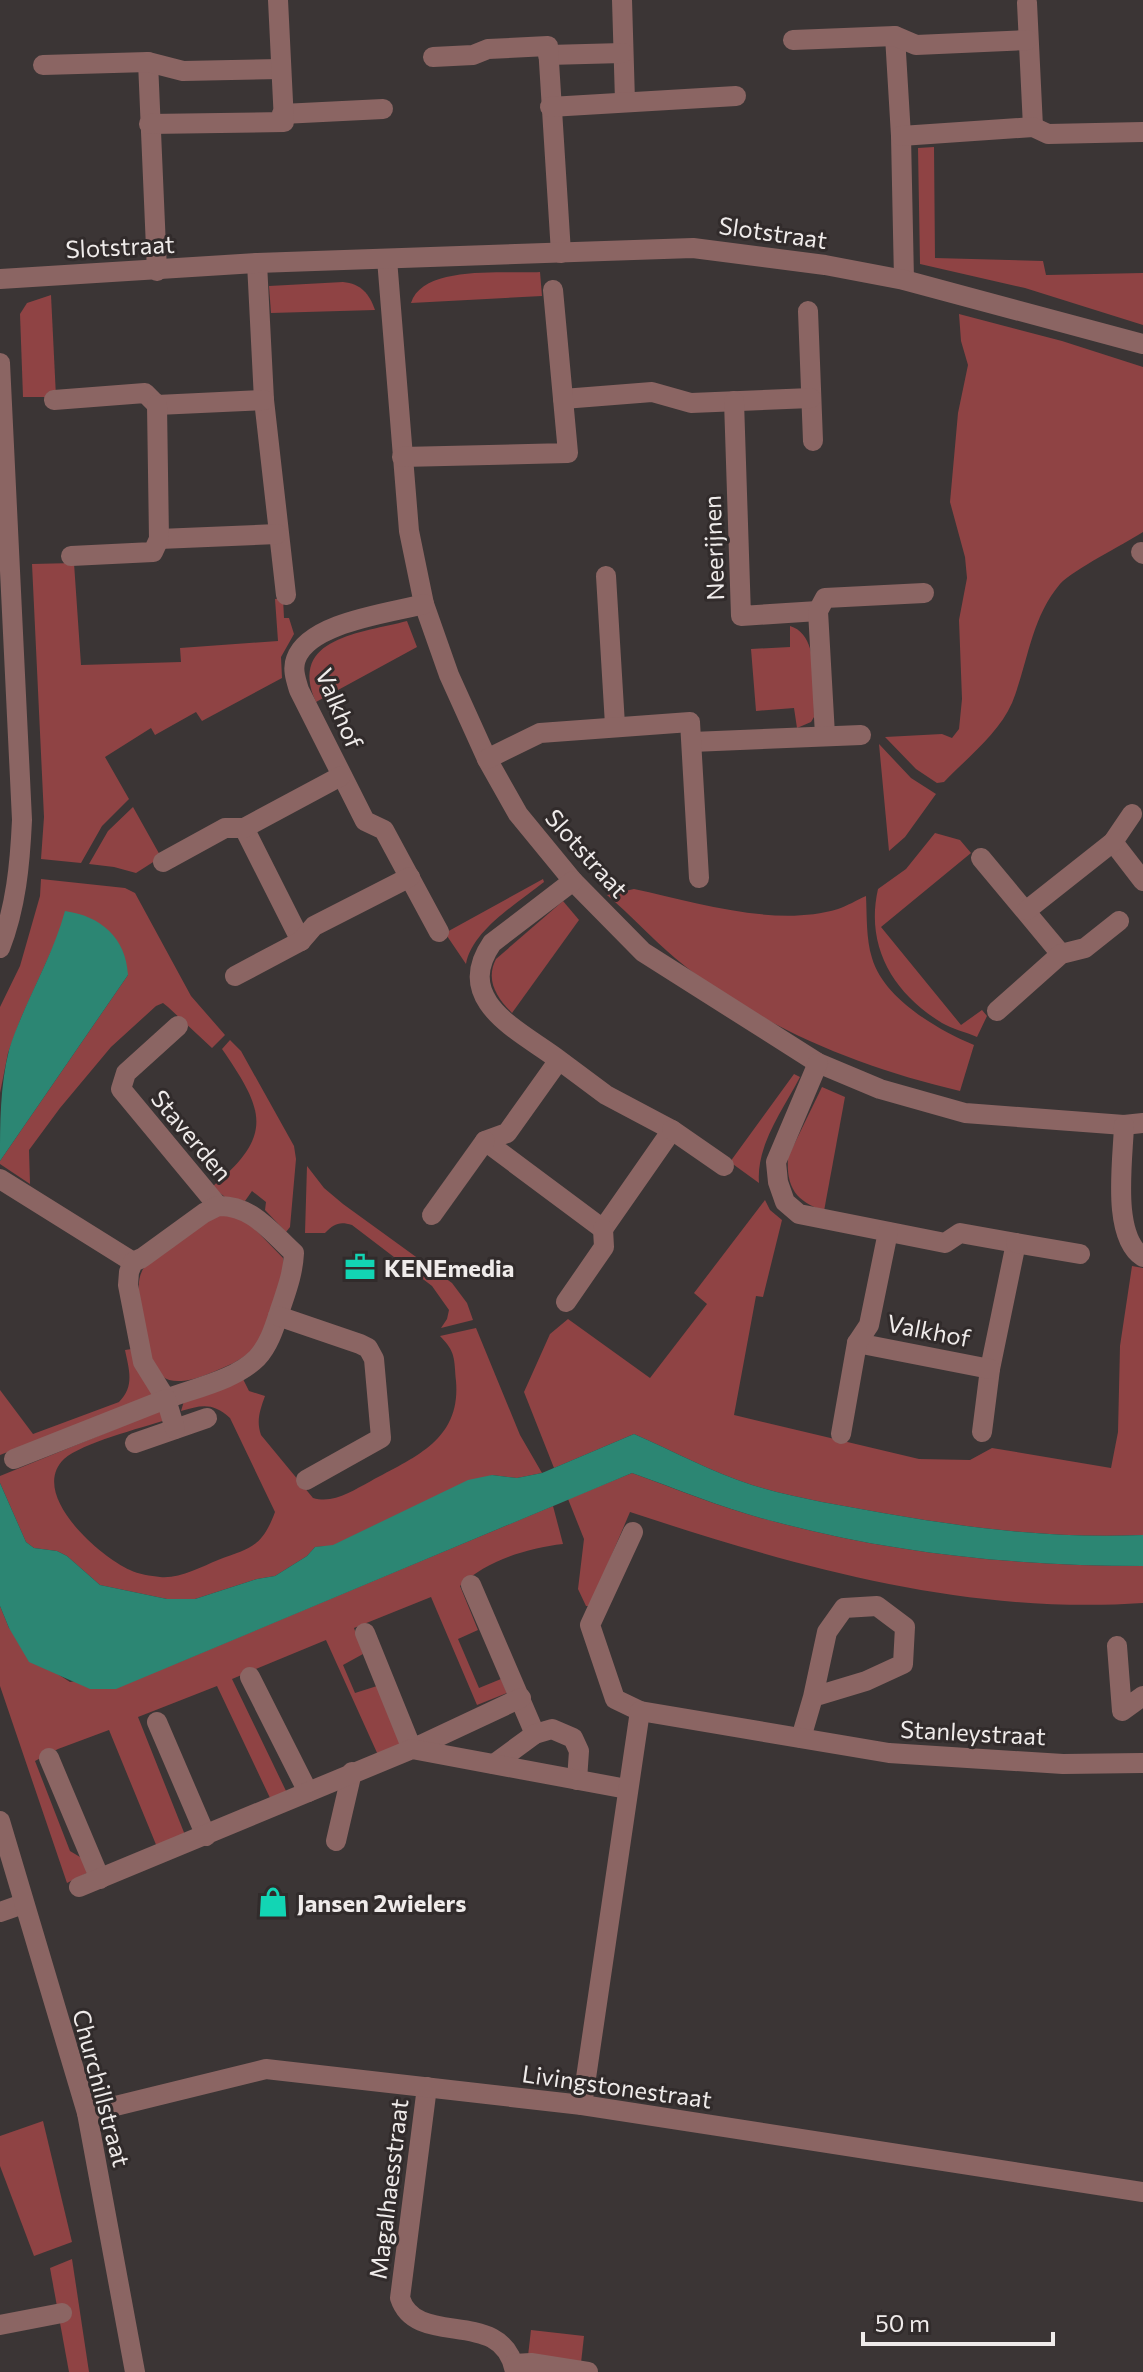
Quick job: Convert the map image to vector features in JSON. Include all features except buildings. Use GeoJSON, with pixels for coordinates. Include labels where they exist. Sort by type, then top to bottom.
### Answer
{"type":"FeatureCollection","features":[{"type":"Feature","properties":{"kind":"street"},"geometry":{"type":"LineString","coordinates":[[149,124],[284,122],[278,0]]}},
{"type":"Feature","properties":{"kind":"street"},"geometry":{"type":"LineString","coordinates":[[622,0],[625,101]]}},
{"type":"Feature","properties":{"kind":"street"},"geometry":{"type":"LineString","coordinates":[[1027,3],[1033,127]]}},
{"type":"Feature","properties":{"kind":"street"},"geometry":{"type":"LineString","coordinates":[[793,40],[895,36],[916,45],[1028,40]]}},
{"type":"Feature","properties":{"kind":"street"},"geometry":{"type":"LineString","coordinates":[[895,36],[904,280]]}},
{"type":"Feature","properties":{"kind":"street"},"geometry":{"type":"LineString","coordinates":[[433,57],[473,55],[488,49],[548,46],[561,253]]}},
{"type":"Feature","properties":{"kind":"street"},"geometry":{"type":"LineString","coordinates":[[548,55],[623,53]]}},
{"type":"Feature","properties":{"kind":"street"},"geometry":{"type":"LineString","coordinates":[[43,65],[148,62],[183,71],[280,69]]}},
{"type":"Feature","properties":{"kind":"street"},"geometry":{"type":"LineString","coordinates":[[148,62],[157,271]]}},
{"type":"Feature","properties":{"kind":"street"},"geometry":{"type":"LineString","coordinates":[[550,107],[736,96]]}},
{"type":"Feature","properties":{"kind":"street"},"geometry":{"type":"LineString","coordinates":[[282,114],[383,109]]}},
{"type":"Feature","properties":{"kind":"street"},"geometry":{"type":"LineString","coordinates":[[901,136],[1033,127],[1048,134],[1143,132]]}},
{"type":"Feature","properties":{"kind":"street","name":"Slotstraat"},"geometry":{"type":"LineString","coordinates":[[0,279],[257,263],[693,248],[825,265],[904,280],[1143,344]]}},
{"type":"Feature","properties":{"kind":"street","name":"Slotstraat"},"geometry":{"type":"LineString","coordinates":[[387,259],[409,531],[424,604],[449,675],[487,759],[518,814],[573,881],[643,952],[818,1063],[880,1089],[965,1113],[1134,1124]]}},
{"type":"Feature","properties":{"kind":"street"},"geometry":{"type":"LineString","coordinates":[[257,263],[264,400],[286,595]]}},
{"type":"Feature","properties":{"kind":"street"},"geometry":{"type":"LineString","coordinates":[[402,457],[568,453],[553,290]]}},
{"type":"Feature","properties":{"kind":"street"},"geometry":{"type":"LineString","coordinates":[[808,311],[813,441]]}},
{"type":"Feature","properties":{"kind":"street"},"geometry":{"type":"LineString","coordinates":[[0,363],[22,820],[20,864],[10,923],[0,948]]}},
{"type":"Feature","properties":{"kind":"street"},"geometry":{"type":"LineString","coordinates":[[563,399],[652,392],[691,403],[811,398]]}},
{"type":"Feature","properties":{"kind":"street"},"geometry":{"type":"LineString","coordinates":[[54,400],[145,393],[157,405],[159,539],[153,552],[71,556]]}},
{"type":"Feature","properties":{"kind":"street"},"geometry":{"type":"LineString","coordinates":[[157,405],[264,400]]}},
{"type":"Feature","properties":{"kind":"street","name":"Neerijnen"},"geometry":{"type":"LineString","coordinates":[[734,401],[741,616],[818,611],[825,598],[924,593]]}},
{"type":"Feature","properties":{"kind":"street"},"geometry":{"type":"LineString","coordinates":[[159,539],[277,534]]}},
{"type":"Feature","properties":{"kind":"street"},"geometry":{"type":"LineString","coordinates":[[606,576],[615,725]]}},
{"type":"Feature","properties":{"kind":"street","name":"Valkhof"},"geometry":{"type":"LineString","coordinates":[[424,604],[326,629],[303,648],[295,660],[295,675],[299,690],[365,821],[384,830],[439,932]]}},
{"type":"Feature","properties":{"kind":"street"},"geometry":{"type":"LineString","coordinates":[[818,611],[825,735]]}},
{"type":"Feature","properties":{"kind":"street"},"geometry":{"type":"LineString","coordinates":[[487,759],[540,733],[615,725],[690,722],[699,878]]}},
{"type":"Feature","properties":{"kind":"street"},"geometry":{"type":"LineString","coordinates":[[692,742],[861,735]]}},
{"type":"Feature","properties":{"kind":"street","name":"Valkhof"},"geometry":{"type":"LineString","coordinates":[[163,862],[225,828],[244,828],[341,776]]}},
{"type":"Feature","properties":{"kind":"street"},"geometry":{"type":"LineString","coordinates":[[1027,910],[1113,842],[1132,814]]}},
{"type":"Feature","properties":{"kind":"street"},"geometry":{"type":"LineString","coordinates":[[244,828],[301,941]]}},
{"type":"Feature","properties":{"kind":"street"},"geometry":{"type":"LineString","coordinates":[[1113,842],[1143,881]]}},
{"type":"Feature","properties":{"kind":"street"},"geometry":{"type":"LineString","coordinates":[[981,858],[1061,954]]}},
{"type":"Feature","properties":{"kind":"street"},"geometry":{"type":"LineString","coordinates":[[235,976],[301,941],[314,926],[410,877]]}},
{"type":"Feature","properties":{"kind":"street"},"geometry":{"type":"LineString","coordinates":[[573,881],[492,943],[482,957],[478,986],[488,1005],[606,1095],[672,1130],[724,1166]]}},
{"type":"Feature","properties":{"kind":"street"},"geometry":{"type":"LineString","coordinates":[[997,1011],[1061,954],[1085,948],[1119,921]]}},
{"type":"Feature","properties":{"kind":"street","name":"Staverden"},"geometry":{"type":"LineString","coordinates":[[178,1026],[126,1073],[121,1089],[218,1206]]}},
{"type":"Feature","properties":{"kind":"street"},"geometry":{"type":"LineString","coordinates":[[432,1215],[485,1141],[507,1133],[559,1060]]}},
{"type":"Feature","properties":{"kind":"street"},"geometry":{"type":"LineString","coordinates":[[818,1063],[776,1162],[778,1182],[785,1202],[799,1214],[945,1243],[960,1233],[1080,1254]]}},
{"type":"Feature","properties":{"kind":"street"},"geometry":{"type":"LineString","coordinates":[[1134,1124],[1122,1220],[1127,1242],[1143,1257]]}},
{"type":"Feature","properties":{"kind":"street"},"geometry":{"type":"LineString","coordinates":[[566,1302],[604,1247],[603,1229],[672,1130]]}},
{"type":"Feature","properties":{"kind":"street"},"geometry":{"type":"LineString","coordinates":[[485,1141],[603,1229]]}},
{"type":"Feature","properties":{"kind":"street"},"geometry":{"type":"LineString","coordinates":[[0,1179],[133,1262],[128,1285],[143,1362],[166,1399],[175,1429]]}},
{"type":"Feature","properties":{"kind":"street","name":"Staverden"},"geometry":{"type":"LineString","coordinates":[[14,1459],[220,1379],[249,1364],[270,1339],[292,1274],[294,1253],[251,1213],[233,1206],[218,1206],[133,1262]]}},
{"type":"Feature","properties":{"kind":"street","name":"Valkhof"},"geometry":{"type":"LineString","coordinates":[[841,1434],[857,1343],[869,1325],[888,1232]]}},
{"type":"Feature","properties":{"kind":"street","name":"Valkhof"},"geometry":{"type":"LineString","coordinates":[[982,1432],[990,1369],[1016,1243]]}},
{"type":"Feature","properties":{"kind":"street"},"geometry":{"type":"LineString","coordinates":[[278,1316],[360,1344],[368,1348],[374,1359],[381,1438],[306,1480]]}},
{"type":"Feature","properties":{"kind":"street","name":"Valkhof"},"geometry":{"type":"LineString","coordinates":[[857,1343],[990,1369]]}},
{"type":"Feature","properties":{"kind":"street"},"geometry":{"type":"LineString","coordinates":[[135,1443],[207,1418]]}},
{"type":"Feature","properties":{"kind":"street","name":"Stanleystraat"},"geometry":{"type":"LineString","coordinates":[[633,1532],[590,1625],[615,1699],[640,1711],[889,1753],[1063,1764],[1143,1763]]}},
{"type":"Feature","properties":{"kind":"street"},"geometry":{"type":"LineString","coordinates":[[471,1585],[535,1734]]}},
{"type":"Feature","properties":{"kind":"street"},"geometry":{"type":"LineString","coordinates":[[801,1738],[827,1632],[844,1608],[877,1606],[905,1627],[903,1664],[866,1681],[813,1697]]}},
{"type":"Feature","properties":{"kind":"street"},"geometry":{"type":"LineString","coordinates":[[365,1633],[412,1749]]}},
{"type":"Feature","properties":{"kind":"street"},"geometry":{"type":"LineString","coordinates":[[1117,1646],[1122,1711],[1143,1696]]}},
{"type":"Feature","properties":{"kind":"street"},"geometry":{"type":"LineString","coordinates":[[250,1677],[308,1792]]}},
{"type":"Feature","properties":{"kind":"street"},"geometry":{"type":"LineString","coordinates":[[79,1887],[412,1749],[521,1698]]}},
{"type":"Feature","properties":{"kind":"street"},"geometry":{"type":"LineString","coordinates":[[582,2105],[640,1711]]}},
{"type":"Feature","properties":{"kind":"street"},"geometry":{"type":"LineString","coordinates":[[157,1722],[206,1836]]}},
{"type":"Feature","properties":{"kind":"street"},"geometry":{"type":"LineString","coordinates":[[494,1764],[535,1734],[552,1729],[573,1738],[579,1751],[577,1780]]}},
{"type":"Feature","properties":{"kind":"street"},"geometry":{"type":"LineString","coordinates":[[412,1749],[627,1789]]}},
{"type":"Feature","properties":{"kind":"street"},"geometry":{"type":"LineString","coordinates":[[49,1758],[100,1879]]}},
{"type":"Feature","properties":{"kind":"street"},"geometry":{"type":"LineString","coordinates":[[336,1841],[352,1772]]}},
{"type":"Feature","properties":{"kind":"street","name":"Churchillstraat"},"geometry":{"type":"LineString","coordinates":[[0,1821],[87,2113],[135,2372]]}},
{"type":"Feature","properties":{"kind":"street"},"geometry":{"type":"LineString","coordinates":[[0,1912],[23,1904]]}},
{"type":"Feature","properties":{"kind":"street","name":"Livingstonestraat"},"geometry":{"type":"LineString","coordinates":[[87,2113],[266,2069],[582,2105],[1143,2192]]}},
{"type":"Feature","properties":{"kind":"street","name":"Magalhaesstraat"},"geometry":{"type":"LineString","coordinates":[[427,2087],[400,2298],[404,2311],[418,2321],[490,2336],[505,2346],[515,2368],[531,2363],[588,2372]]}},
{"type":"Feature","properties":{"kind":"street"},"geometry":{"type":"LineString","coordinates":[[0,2325],[62,2313]]}},
{"type":"Feature","properties":{"kind":"shaded area"},"geometry":{"type":"Polygon","coordinates":[[[934,147],[935,258],[1043,261],[1046,275],[1143,273],[1143,325],[1025,288],[920,264],[918,148],[934,147]]]}},
{"type":"Feature","properties":{"kind":"shaded area"},"geometry":{"type":"Polygon","coordinates":[[[487,272],[540,272],[542,296],[411,303],[419,291],[431,282],[448,277],[487,272]]]}},
{"type":"Feature","properties":{"kind":"shaded area"},"geometry":{"type":"Polygon","coordinates":[[[343,282],[364,290],[375,310],[271,313],[269,286],[343,282]]]}},
{"type":"Feature","properties":{"kind":"shaded area"},"geometry":{"type":"Polygon","coordinates":[[[51,295],[56,397],[23,397],[20,314],[27,303],[51,295]]]}},
{"type":"Feature","properties":{"kind":"shaded area"},"geometry":{"type":"Polygon","coordinates":[[[959,314],[1062,341],[1143,367],[1143,532],[1087,564],[1060,584],[1036,626],[1006,714],[991,735],[944,782],[937,783],[916,769],[885,737],[942,734],[952,738],[959,729],[962,699],[959,620],[967,578],[965,557],[950,502],[958,413],[968,365],[961,341],[959,314]]]}},
{"type":"Feature","properties":{"kind":"shaded area"},"geometry":{"type":"Polygon","coordinates":[[[74,563],[81,665],[181,662],[180,648],[278,641],[275,599],[283,598],[284,618],[289,618],[294,634],[281,657],[282,678],[202,721],[196,712],[155,735],[151,728],[105,757],[129,799],[102,826],[81,863],[41,859],[44,817],[32,564],[74,563]]]}},
{"type":"Feature","properties":{"kind":"shaded area"},"geometry":{"type":"Polygon","coordinates":[[[407,621],[417,647],[316,702],[310,680],[312,664],[320,651],[351,635],[407,621]]]}},
{"type":"Feature","properties":{"kind":"shaded area"},"geometry":{"type":"Polygon","coordinates":[[[790,626],[800,631],[807,640],[814,679],[814,717],[811,722],[797,728],[794,708],[756,711],[751,649],[790,647],[790,626]]]}},
{"type":"Feature","properties":{"kind":"shaded area"},"geometry":{"type":"Polygon","coordinates":[[[879,744],[911,778],[936,794],[905,837],[889,851],[879,744]]]}},
{"type":"Feature","properties":{"kind":"shaded area"},"geometry":{"type":"Polygon","coordinates":[[[133,807],[161,857],[136,873],[89,864],[108,831],[133,807]]]}},
{"type":"Feature","properties":{"kind":"shaded area"},"geometry":{"type":"Polygon","coordinates":[[[935,833],[960,840],[971,853],[881,927],[961,1025],[982,1010],[987,1016],[977,1037],[942,1023],[910,997],[887,966],[876,930],[878,889],[906,869],[935,833]]]}},
{"type":"Feature","properties":{"kind":"shaded area"},"geometry":{"type":"Polygon","coordinates":[[[41,879],[125,888],[135,893],[191,996],[225,1035],[212,1048],[163,1003],[156,1006],[111,1047],[29,1150],[30,1184],[0,1161],[128,975],[59,934],[8,1053],[0,1093],[0,1007],[20,966],[40,896],[41,879]]]}},
{"type":"Feature","properties":{"kind":"shaded area"},"geometry":{"type":"Polygon","coordinates":[[[543,879],[544,882],[486,929],[470,952],[466,964],[445,933],[543,879]]]}},
{"type":"Feature","properties":{"kind":"shaded area"},"geometry":{"type":"Polygon","coordinates":[[[634,889],[736,911],[788,916],[838,909],[866,896],[870,951],[878,973],[888,987],[929,1022],[974,1045],[960,1091],[846,1056],[774,1024],[740,1004],[675,958],[607,895],[634,889]]]}},
{"type":"Feature","properties":{"kind":"shaded area"},"geometry":{"type":"Polygon","coordinates":[[[563,901],[579,920],[512,1013],[494,988],[492,974],[496,959],[563,901]]]}},
{"type":"Feature","properties":{"kind":"shaded area"},"geometry":{"type":"Polygon","coordinates":[[[65,911],[90,918],[109,931],[122,950],[128,975],[0,1161],[2,1091],[9,1050],[65,911]]]}},
{"type":"Feature","properties":{"kind":"shaded area"},"geometry":{"type":"Polygon","coordinates":[[[230,1040],[241,1051],[294,1146],[296,1159],[290,1227],[286,1232],[265,1210],[266,1202],[252,1191],[245,1201],[225,1197],[212,1187],[246,1152],[254,1137],[256,1121],[247,1089],[222,1049],[230,1040]]]}},
{"type":"Feature","properties":{"kind":"shaded area"},"geometry":{"type":"Polygon","coordinates":[[[794,1074],[800,1077],[766,1141],[759,1183],[730,1162],[794,1074]]]}},
{"type":"Feature","properties":{"kind":"shaded area"},"geometry":{"type":"Polygon","coordinates":[[[822,1087],[845,1097],[824,1211],[800,1198],[791,1185],[788,1168],[788,1157],[822,1087]]]}},
{"type":"Feature","properties":{"kind":"shaded area"},"geometry":{"type":"Polygon","coordinates":[[[307,1166],[324,1188],[343,1204],[452,1283],[467,1303],[473,1320],[441,1328],[449,1310],[432,1286],[352,1225],[340,1223],[325,1233],[305,1233],[307,1166]]]}},
{"type":"Feature","properties":{"kind":"shaded area"},"geometry":{"type":"Polygon","coordinates":[[[765,1200],[770,1210],[782,1220],[763,1297],[756,1296],[734,1415],[919,1459],[970,1460],[992,1448],[1111,1468],[1118,1432],[1120,1346],[1132,1266],[1143,1268],[1143,1535],[1078,1535],[980,1528],[817,1501],[737,1480],[634,1434],[554,1468],[524,1392],[550,1334],[568,1319],[650,1378],[707,1304],[694,1293],[765,1200]]]}},
{"type":"Feature","properties":{"kind":"shaded area"},"geometry":{"type":"Polygon","coordinates":[[[221,1214],[246,1220],[283,1258],[283,1279],[263,1334],[250,1352],[227,1366],[190,1380],[165,1378],[158,1372],[150,1350],[139,1295],[142,1271],[166,1249],[221,1214]]]}},
{"type":"Feature","properties":{"kind":"shaded area"},"geometry":{"type":"Polygon","coordinates":[[[476,1328],[520,1435],[542,1473],[517,1478],[492,1475],[333,1546],[315,1547],[307,1556],[275,1576],[195,1599],[167,1599],[100,1585],[67,1556],[57,1551],[34,1548],[26,1542],[0,1483],[0,1476],[162,1410],[166,1420],[98,1442],[64,1459],[55,1473],[55,1489],[72,1523],[117,1563],[149,1575],[167,1577],[182,1574],[254,1545],[265,1533],[275,1512],[230,1418],[218,1409],[207,1406],[181,1411],[184,1401],[242,1377],[249,1391],[265,1396],[259,1420],[261,1435],[313,1498],[336,1498],[404,1464],[443,1432],[456,1401],[456,1381],[452,1351],[440,1336],[476,1328]]]}},
{"type":"Feature","properties":{"kind":"shaded area"},"geometry":{"type":"Polygon","coordinates":[[[132,1349],[157,1393],[0,1455],[0,1390],[33,1434],[119,1402],[129,1384],[125,1350],[132,1349]]]}},
{"type":"Feature","properties":{"kind":"shaded area"},"geometry":{"type":"Polygon","coordinates":[[[634,1434],[737,1480],[817,1501],[980,1528],[1078,1535],[1143,1535],[1143,1566],[1004,1561],[866,1542],[758,1517],[632,1473],[116,1689],[90,1689],[29,1662],[0,1606],[0,1483],[26,1542],[34,1548],[57,1551],[67,1556],[100,1585],[167,1599],[195,1599],[275,1576],[307,1556],[315,1547],[333,1545],[468,1480],[492,1475],[517,1478],[542,1473],[634,1434]]]}},
{"type":"Feature","properties":{"kind":"shaded area"},"geometry":{"type":"Polygon","coordinates":[[[632,1473],[758,1517],[866,1542],[1004,1561],[1143,1566],[1143,1603],[1077,1605],[1011,1602],[882,1583],[756,1551],[630,1512],[590,1606],[586,1606],[578,1589],[584,1539],[568,1499],[632,1473]]]}},
{"type":"Feature","properties":{"kind":"shaded area"},"geometry":{"type":"Polygon","coordinates":[[[553,1506],[563,1544],[508,1557],[482,1569],[460,1586],[478,1630],[458,1639],[479,1688],[501,1679],[507,1693],[477,1705],[431,1597],[354,1628],[363,1654],[343,1665],[355,1693],[377,1686],[401,1744],[378,1755],[326,1640],[232,1679],[287,1793],[271,1800],[217,1686],[138,1717],[185,1835],[157,1847],[109,1730],[58,1749],[35,1761],[70,1851],[85,1860],[87,1873],[67,1883],[0,1686],[0,1606],[9,1628],[56,1673],[70,1682],[177,1663],[553,1506]]]}},
{"type":"Feature","properties":{"kind":"shaded area"},"geometry":{"type":"Polygon","coordinates":[[[43,2121],[72,2242],[34,2256],[0,2166],[0,2136],[43,2121]]]}},
{"type":"Feature","properties":{"kind":"shaded area"},"geometry":{"type":"Polygon","coordinates":[[[72,2259],[89,2372],[69,2372],[50,2268],[72,2259]]]}},
{"type":"Feature","properties":{"kind":"shaded area"},"geometry":{"type":"Polygon","coordinates":[[[531,2330],[584,2336],[581,2363],[528,2356],[531,2330]]]}},
{"type":"Feature","properties":{"kind":"place","name":"KENEmedia"},"geometry":{"type":"Point","coordinates":[360,1267]}},
{"type":"Feature","properties":{"kind":"place","name":"Jansen 2wielers"},"geometry":{"type":"Point","coordinates":[273,1902]}}]}
